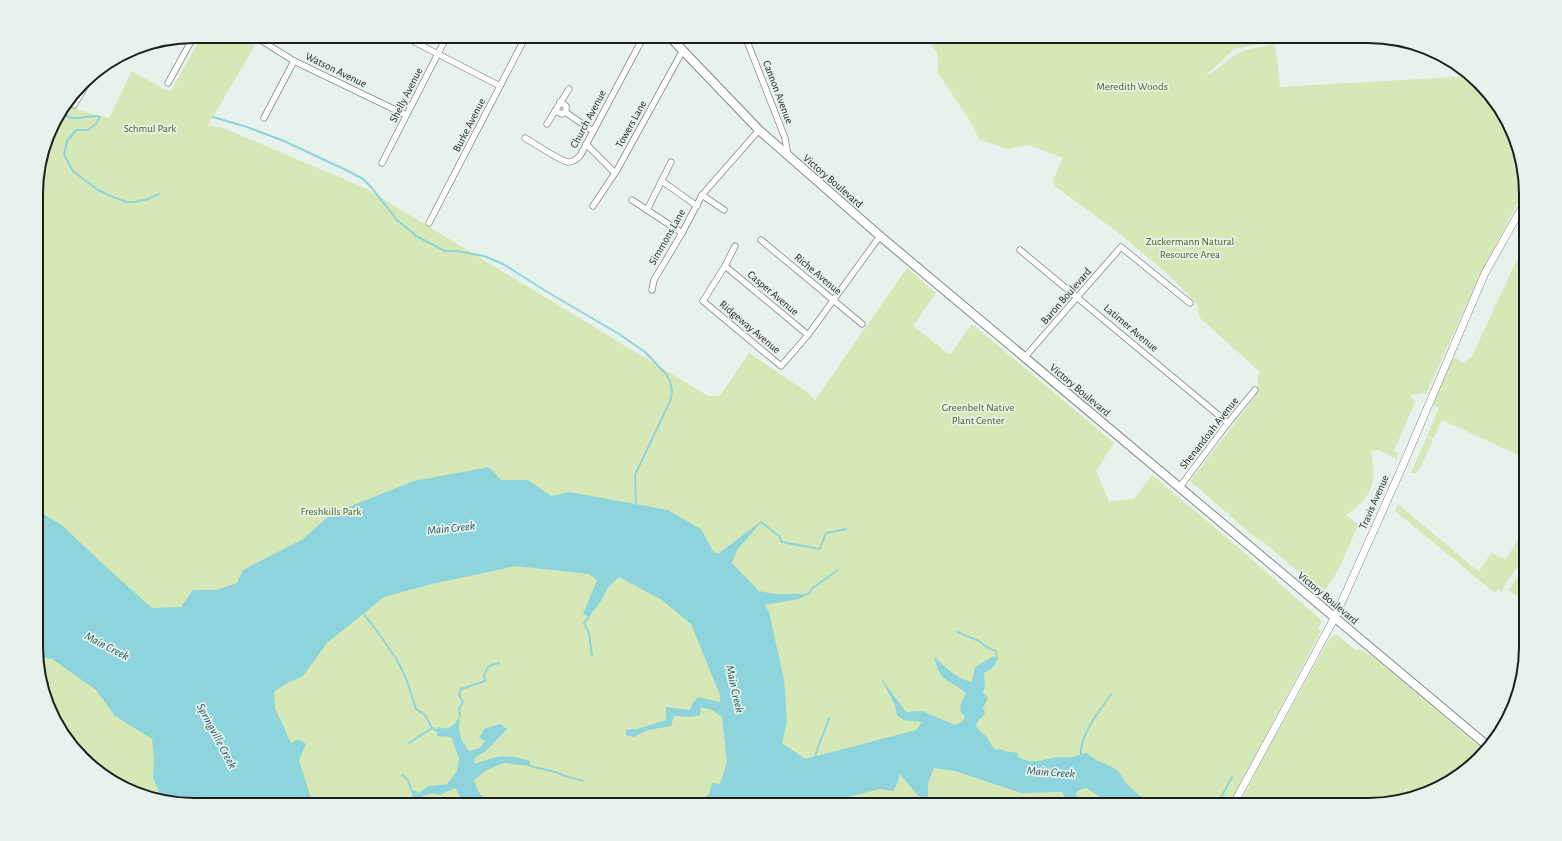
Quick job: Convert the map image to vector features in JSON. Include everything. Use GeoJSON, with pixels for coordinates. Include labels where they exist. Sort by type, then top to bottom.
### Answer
{"type":"FeatureCollection","features":[{"type":"Feature","properties":{"kind":"main road","name":"Victory Boulevard"},"geometry":{"type":"LineString","coordinates":[[677,43],[759,130],[788,157],[1024,358],[1485,743]]}},
{"type":"Feature","properties":{"kind":"street"},"geometry":{"type":"LineString","coordinates":[[168,83],[190,43]]}},
{"type":"Feature","properties":{"kind":"street","name":"Watson Avenue"},"geometry":{"type":"LineString","coordinates":[[267,43],[294,61],[406,116]]}},
{"type":"Feature","properties":{"kind":"street"},"geometry":{"type":"LineString","coordinates":[[417,43],[500,86]]}},
{"type":"Feature","properties":{"kind":"street","name":"Shelly Avenue"},"geometry":{"type":"LineString","coordinates":[[382,163],[444,43]]}},
{"type":"Feature","properties":{"kind":"street","name":"Burke Avenue"},"geometry":{"type":"LineString","coordinates":[[429,223],[522,43]]}},
{"type":"Feature","properties":{"kind":"street","name":"Church Avenue"},"geometry":{"type":"LineString","coordinates":[[525,138],[564,161],[573,161],[580,156],[640,43]]}},
{"type":"Feature","properties":{"kind":"street","name":"Cannon Avenue"},"geometry":{"type":"LineString","coordinates":[[748,43],[784,138],[788,157]]}},
{"type":"Feature","properties":{"kind":"street","name":"Towers Lane"},"geometry":{"type":"LineString","coordinates":[[593,206],[615,173],[683,50]]}},
{"type":"Feature","properties":{"kind":"street"},"geometry":{"type":"LineString","coordinates":[[264,118],[294,61]]}},
{"type":"Feature","properties":{"kind":"street"},"geometry":{"type":"LineString","coordinates":[[548,124],[569,89]]}},
{"type":"Feature","properties":{"kind":"street"},"geometry":{"type":"LineString","coordinates":[[74,105],[82,92]]}},
{"type":"Feature","properties":{"kind":"street"},"geometry":{"type":"LineString","coordinates":[[560,102],[566,106],[565,112]]}},
{"type":"Feature","properties":{"kind":"street"},"geometry":{"type":"LineString","coordinates":[[555,111],[560,114],[565,112]]}},
{"type":"Feature","properties":{"kind":"street"},"geometry":{"type":"LineString","coordinates":[[565,112],[593,131]]}},
{"type":"Feature","properties":{"kind":"street","name":"Simmons Lane"},"geometry":{"type":"LineString","coordinates":[[652,290],[654,280],[682,233],[702,195],[759,130]]}},
{"type":"Feature","properties":{"kind":"street"},"geometry":{"type":"LineString","coordinates":[[586,144],[615,173]]}},
{"type":"Feature","properties":{"kind":"street"},"geometry":{"type":"LineString","coordinates":[[647,210],[671,162]]}},
{"type":"Feature","properties":{"kind":"street"},"geometry":{"type":"LineString","coordinates":[[662,181],[697,206]]}},
{"type":"Feature","properties":{"kind":"street"},"geometry":{"type":"LineString","coordinates":[[702,195],[724,210]]}},
{"type":"Feature","properties":{"kind":"street"},"geometry":{"type":"LineString","coordinates":[[632,200],[682,233]]}},
{"type":"Feature","properties":{"kind":"street","name":"Travis Avenue"},"geometry":{"type":"LineString","coordinates":[[1237,798],[1335,618],[1403,465],[1485,273],[1519,213]]}},
{"type":"Feature","properties":{"kind":"street","name":"Ridgeway Avenue"},"geometry":{"type":"LineString","coordinates":[[735,246],[725,266],[703,301],[781,366],[808,335],[880,236]]}},
{"type":"Feature","properties":{"kind":"street","name":"Riche Avenue"},"geometry":{"type":"LineString","coordinates":[[761,240],[834,299],[862,324]]}},
{"type":"Feature","properties":{"kind":"street","name":"Baron Boulevard"},"geometry":{"type":"LineString","coordinates":[[1024,358],[1121,247],[1190,303]]}},
{"type":"Feature","properties":{"kind":"street","name":"Latimer Avenue"},"geometry":{"type":"LineString","coordinates":[[1020,250],[1228,423]]}},
{"type":"Feature","properties":{"kind":"street","name":"Casper Avenue"},"geometry":{"type":"LineString","coordinates":[[725,266],[808,335]]}},
{"type":"Feature","properties":{"kind":"street","name":"Shenandoah Avenue"},"geometry":{"type":"LineString","coordinates":[[1179,488],[1255,390]]}},
{"type":"Feature","properties":{"kind":"green space","name":"Freshkills Park"},"geometry":{"type":"Polygon","coordinates":[[[198,43],[251,43],[255,45],[208,125],[223,128],[365,188],[708,396],[720,396],[749,353],[807,392],[815,400],[907,268],[936,293],[913,326],[950,355],[972,324],[1114,443],[1096,471],[1109,501],[1134,499],[1152,475],[1320,619],[1321,623],[1318,630],[1321,631],[1233,798],[184,798],[155,793],[136,787],[110,773],[94,761],[80,747],[68,731],[54,705],[44,667],[43,184],[48,155],[54,136],[63,118],[73,103],[72,105],[78,110],[109,118],[132,71],[166,90],[170,91],[198,43]]]}},
{"type":"Feature","properties":{"kind":"green space"},"geometry":{"type":"Polygon","coordinates":[[[930,43],[1264,43],[1234,49],[1205,76],[1210,74],[1234,55],[1275,43],[1280,87],[1463,77],[1482,94],[1494,110],[1508,136],[1514,155],[1518,174],[1519,200],[1479,277],[1426,394],[1423,392],[1421,394],[1410,395],[1415,402],[1394,451],[1399,453],[1396,459],[1380,450],[1371,451],[1373,462],[1373,480],[1371,488],[1362,502],[1346,515],[1358,525],[1339,569],[1323,593],[1190,481],[1254,398],[1257,392],[1259,371],[1200,318],[1197,304],[1168,274],[1116,231],[1055,186],[1053,180],[1063,158],[1029,145],[1007,149],[979,139],[970,121],[938,73],[937,52],[930,43]]]}},
{"type":"Feature","properties":{"kind":"green space"},"geometry":{"type":"Polygon","coordinates":[[[1519,257],[1519,455],[1442,420],[1434,438],[1427,436],[1439,408],[1434,405],[1434,400],[1451,360],[1456,358],[1463,363],[1472,356],[1519,257]]]}},
{"type":"Feature","properties":{"kind":"green space"},"geometry":{"type":"Polygon","coordinates":[[[1427,437],[1433,440],[1419,470],[1416,473],[1411,473],[1427,437]]]}},
{"type":"Feature","properties":{"kind":"green space"},"geometry":{"type":"Polygon","coordinates":[[[1398,504],[1479,572],[1491,553],[1506,559],[1519,538],[1519,564],[1503,588],[1502,592],[1498,589],[1495,593],[1395,511],[1398,504]]]}},
{"type":"Feature","properties":{"kind":"green space"},"geometry":{"type":"Polygon","coordinates":[[[1519,575],[1519,598],[1509,590],[1519,575]]]}},
{"type":"Feature","properties":{"kind":"green space"},"geometry":{"type":"Polygon","coordinates":[[[1334,635],[1337,635],[1357,651],[1359,649],[1373,657],[1481,748],[1468,761],[1444,778],[1426,787],[1388,797],[1243,798],[1269,747],[1327,643],[1334,635]]]}},
{"type":"Feature","properties":{"kind":"water"},"geometry":{"type":"Polygon","coordinates":[[[489,467],[501,480],[528,480],[551,496],[569,492],[668,510],[701,529],[713,551],[718,554],[764,519],[737,550],[732,563],[759,591],[774,594],[808,594],[799,599],[765,605],[769,612],[784,680],[787,721],[782,743],[805,759],[916,730],[922,722],[903,720],[897,715],[895,705],[880,677],[906,712],[922,711],[955,725],[960,723],[964,719],[964,715],[961,713],[960,708],[966,694],[942,676],[934,656],[956,675],[972,682],[975,667],[994,656],[997,659],[994,666],[984,673],[985,685],[983,693],[988,698],[983,708],[985,714],[978,721],[976,726],[986,736],[996,750],[1000,749],[1018,753],[1018,757],[1027,761],[1039,761],[1055,757],[1069,757],[1087,753],[1096,760],[1118,771],[1126,783],[1142,798],[1100,798],[1086,788],[1079,790],[1076,793],[1077,798],[1065,798],[1062,792],[1021,793],[955,771],[934,768],[928,783],[928,798],[918,796],[900,774],[893,791],[880,789],[844,798],[704,798],[709,794],[712,783],[720,784],[727,762],[722,717],[712,710],[701,707],[700,715],[690,717],[674,716],[671,726],[648,730],[633,737],[626,735],[626,730],[637,729],[666,720],[666,707],[690,710],[692,704],[698,697],[720,702],[720,695],[691,624],[662,600],[619,577],[608,587],[601,601],[589,617],[583,614],[597,580],[589,574],[516,566],[432,584],[384,597],[327,643],[303,676],[285,684],[274,692],[275,708],[291,743],[298,739],[306,744],[299,760],[311,798],[184,798],[160,794],[153,778],[154,759],[152,739],[115,716],[96,690],[52,659],[43,657],[43,514],[63,526],[152,608],[181,607],[193,590],[216,590],[237,583],[243,570],[303,539],[331,514],[414,481],[489,467]]]}},
{"type":"Feature","properties":{"kind":"water"},"geometry":{"type":"Polygon","coordinates":[[[460,716],[460,735],[469,751],[480,748],[485,741],[479,738],[484,729],[500,724],[507,729],[487,750],[475,758],[474,764],[496,757],[507,756],[530,761],[530,766],[503,763],[487,770],[474,780],[478,791],[484,798],[461,798],[455,788],[440,795],[432,793],[418,798],[413,798],[411,789],[419,793],[429,786],[447,784],[457,771],[459,758],[451,737],[437,736],[438,727],[449,728],[460,716]]]}},
{"type":"Feature","properties":{"kind":"waterway"},"geometry":{"type":"LineString","coordinates":[[65,115],[71,118],[90,116],[100,117],[96,124],[88,130],[76,130],[67,141],[64,155],[73,171],[98,190],[127,202],[148,199],[159,194]]}},
{"type":"Feature","properties":{"kind":"waterway"},"geometry":{"type":"LineString","coordinates":[[213,117],[247,127],[284,141],[363,179],[398,221],[418,237],[445,251],[456,251],[484,256],[503,264],[619,334],[645,352],[666,374],[670,381],[672,390],[671,399],[635,475],[636,504]]}},
{"type":"Feature","properties":{"kind":"waterway"},"geometry":{"type":"LineString","coordinates":[[761,522],[779,536],[782,542],[820,549],[826,533],[846,529]]}},
{"type":"Feature","properties":{"kind":"waterway"},"geometry":{"type":"LineString","coordinates":[[808,594],[814,587],[838,570]]}},
{"type":"Feature","properties":{"kind":"waterway"},"geometry":{"type":"LineString","coordinates":[[363,613],[397,660],[406,678],[416,709],[425,715],[432,728]]}},
{"type":"Feature","properties":{"kind":"waterway"},"geometry":{"type":"LineString","coordinates":[[589,617],[584,623],[589,633],[592,656]]}},
{"type":"Feature","properties":{"kind":"waterway"},"geometry":{"type":"LineString","coordinates":[[957,632],[979,641],[988,648],[996,651],[997,659]]}},
{"type":"Feature","properties":{"kind":"waterway"},"geometry":{"type":"LineString","coordinates":[[460,716],[459,709],[463,702],[459,695],[461,689],[485,681],[484,675],[489,666],[499,663]]}},
{"type":"Feature","properties":{"kind":"waterway"},"geometry":{"type":"LineString","coordinates":[[1081,756],[1083,740],[1096,715],[1111,694]]}},
{"type":"Feature","properties":{"kind":"waterway"},"geometry":{"type":"LineString","coordinates":[[815,757],[829,718]]}},
{"type":"Feature","properties":{"kind":"waterway"},"geometry":{"type":"LineString","coordinates":[[409,743],[432,728],[438,731]]}},
{"type":"Feature","properties":{"kind":"waterway"},"geometry":{"type":"LineString","coordinates":[[530,766],[556,772],[583,781]]}},
{"type":"Feature","properties":{"kind":"waterway"},"geometry":{"type":"LineString","coordinates":[[402,775],[408,780],[411,789]]}},
{"type":"Feature","properties":{"kind":"waterway"},"geometry":{"type":"LineString","coordinates":[[1221,798],[1232,777]]}},
{"type":"Feature","properties":{"kind":"park label","name":"Meredith Woods"},"geometry":{"type":"Point","coordinates":[1132,86]}},
{"type":"Feature","properties":{"kind":"park label","name":"Schmul Park"},"geometry":{"type":"Point","coordinates":[150,128]}},
{"type":"Feature","properties":{"kind":"park label","name":"Zuckermann Natural Resource Area"},"geometry":{"type":"Point","coordinates":[1190,247]}},
{"type":"Feature","properties":{"kind":"park label","name":"Greenbelt Native Plant Center"},"geometry":{"type":"Point","coordinates":[978,413]}},
{"type":"Feature","properties":{"kind":"water label","name":"Main Creek"},"geometry":{"type":"Point","coordinates":[451,528]}},
{"type":"Feature","properties":{"kind":"water label","name":"Main Creek"},"geometry":{"type":"Point","coordinates":[107,646]}},
{"type":"Feature","properties":{"kind":"water label","name":"Main Creek"},"geometry":{"type":"Point","coordinates":[735,689]}},
{"type":"Feature","properties":{"kind":"water label","name":"Springville Creek"},"geometry":{"type":"Point","coordinates":[217,736]}},
{"type":"Feature","properties":{"kind":"water label","name":"Main Creek"},"geometry":{"type":"Point","coordinates":[1051,772]}}]}
